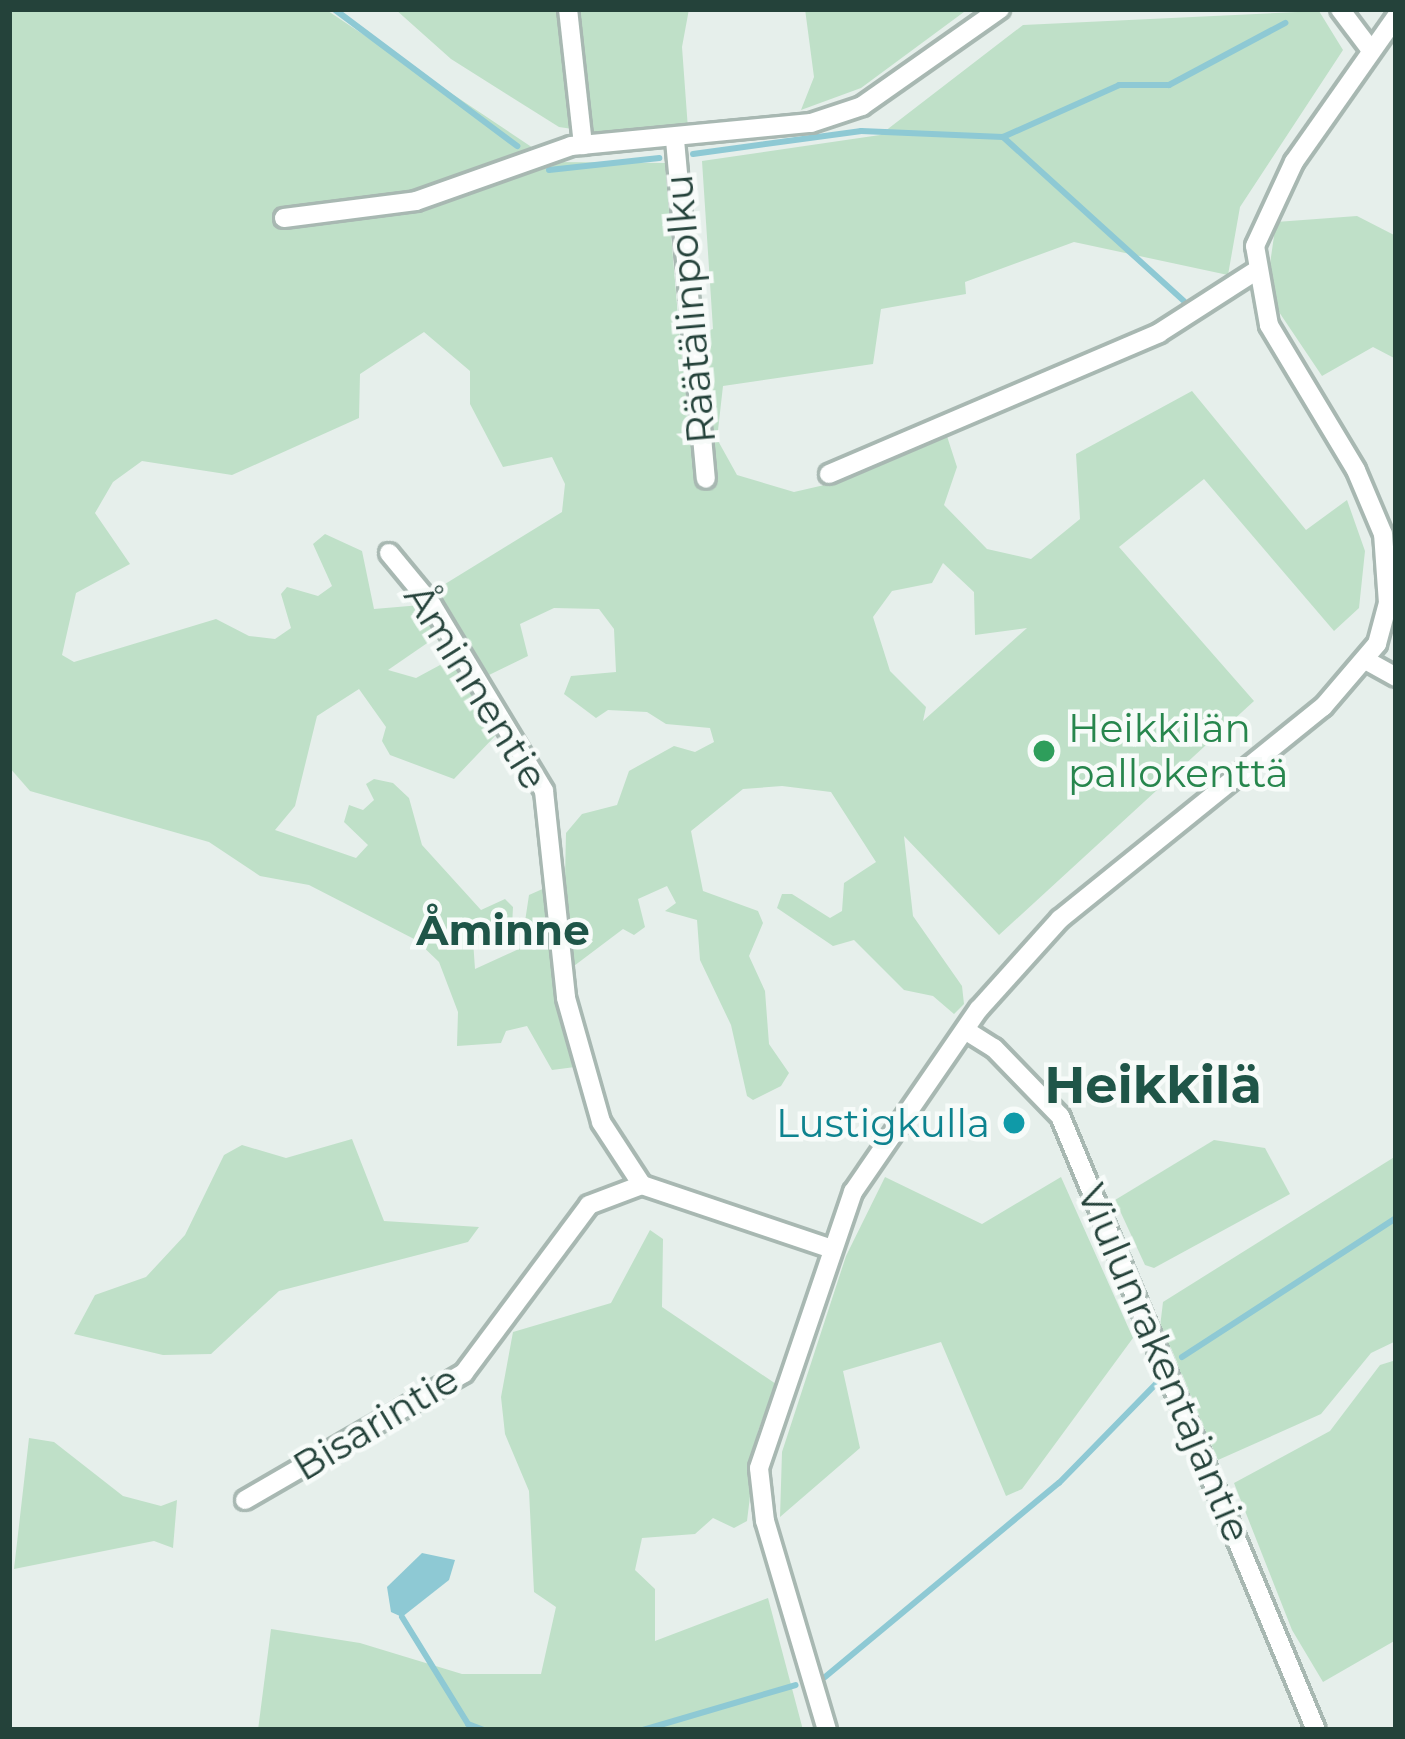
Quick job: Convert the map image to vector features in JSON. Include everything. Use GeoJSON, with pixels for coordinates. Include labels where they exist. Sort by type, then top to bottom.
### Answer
{"type":"FeatureCollection","features":[{"type":"Feature","properties":{"kind":"street"},"geometry":{"type":"LineString","coordinates":[[568,9],[583,145]]}},
{"type":"Feature","properties":{"kind":"street"},"geometry":{"type":"LineString","coordinates":[[284,218],[416,200],[583,145],[675,140],[812,123],[862,106],[1000,9]]}},
{"type":"Feature","properties":{"kind":"street"},"geometry":{"type":"LineString","coordinates":[[1340,9],[1370,49]]}},
{"type":"Feature","properties":{"kind":"street"},"geometry":{"type":"LineString","coordinates":[[826,1730],[759,1485],[829,1247],[853,1192],[965,1030],[1060,919],[1129,856],[1369,662],[1388,603],[1383,534],[1355,470],[1268,325],[1254,272],[1261,221],[1370,49],[1396,17]]}},
{"type":"Feature","properties":{"kind":"street","name":"Räätälinpolku"},"geometry":{"type":"LineString","coordinates":[[675,140],[706,479]]}},
{"type":"Feature","properties":{"kind":"street"},"geometry":{"type":"LineString","coordinates":[[830,474],[1159,333],[1254,272]]}},
{"type":"Feature","properties":{"kind":"street","name":"Åminnentie"},"geometry":{"type":"LineString","coordinates":[[389,554],[431,605],[544,791],[566,998],[584,1080],[641,1185]]}},
{"type":"Feature","properties":{"kind":"street"},"geometry":{"type":"LineString","coordinates":[[1369,662],[1396,677]]}},
{"type":"Feature","properties":{"kind":"street","name":"Viulunrakentajantie"},"geometry":{"type":"LineString","coordinates":[[965,1030],[994,1048],[1060,1116],[1316,1730]]}},
{"type":"Feature","properties":{"kind":"street"},"geometry":{"type":"LineString","coordinates":[[641,1185],[829,1247]]}},
{"type":"Feature","properties":{"kind":"street","name":"Bisarintie"},"geometry":{"type":"LineString","coordinates":[[245,1500],[464,1372],[589,1205],[641,1185]]}},
{"type":"Feature","properties":{"kind":"green space"},"geometry":{"type":"Polygon","coordinates":[[[9,9],[325,9],[554,162],[665,163],[680,340],[713,329],[702,161],[880,135],[1023,25],[1319,11],[1343,50],[1240,207],[1228,275],[1074,242],[965,282],[966,294],[881,309],[873,364],[723,386],[717,439],[737,475],[794,492],[846,480],[944,427],[957,467],[944,505],[987,549],[1031,559],[1080,519],[1076,454],[1192,391],[1306,530],[1347,500],[1365,551],[1359,608],[1334,631],[1204,479],[1119,547],[1254,701],[999,935],[904,836],[913,916],[962,986],[964,1004],[954,1014],[933,996],[904,990],[854,940],[833,946],[777,908],[782,894],[792,894],[830,918],[842,911],[844,883],[876,862],[831,792],[782,786],[743,789],[691,831],[703,891],[758,911],[763,923],[749,956],[765,991],[769,1044],[789,1073],[781,1086],[753,1100],[747,1096],[731,1025],[700,960],[697,920],[665,911],[676,903],[667,886],[638,899],[645,927],[634,935],[623,929],[558,978],[575,1067],[552,1070],[527,1026],[506,1031],[501,1043],[457,1046],[458,1012],[439,962],[416,940],[309,885],[260,876],[209,842],[30,791],[9,767],[9,9]],[[424,332],[360,374],[359,418],[232,475],[142,461],[113,482],[95,513],[130,564],[76,593],[62,655],[74,662],[216,619],[249,636],[275,639],[291,628],[281,594],[287,587],[318,596],[332,586],[313,544],[325,534],[362,551],[374,609],[421,605],[436,637],[388,670],[416,678],[453,658],[497,734],[454,779],[390,755],[382,741],[386,727],[359,689],[317,716],[295,806],[275,830],[356,858],[368,845],[344,822],[349,805],[363,810],[374,800],[366,784],[374,779],[393,783],[409,798],[422,845],[481,910],[505,899],[513,907],[512,927],[473,940],[475,969],[521,948],[529,895],[565,879],[566,833],[582,814],[617,805],[629,771],[674,746],[695,752],[714,742],[710,728],[666,724],[647,712],[608,710],[596,718],[564,694],[571,676],[616,672],[614,629],[599,609],[554,608],[520,624],[528,656],[489,675],[432,592],[562,512],[565,484],[552,457],[503,467],[470,404],[470,371],[424,332]],[[943,563],[932,583],[892,591],[873,617],[890,671],[926,707],[923,721],[1027,628],[975,635],[974,592],[943,563]]]}},
{"type":"Feature","properties":{"kind":"green space"},"geometry":{"type":"Polygon","coordinates":[[[395,9],[689,9],[682,47],[688,129],[629,131],[627,137],[559,127],[451,59],[395,9]]]}},
{"type":"Feature","properties":{"kind":"green space"},"geometry":{"type":"Polygon","coordinates":[[[805,9],[968,9],[861,88],[801,110],[814,77],[805,9]]]}},
{"type":"Feature","properties":{"kind":"green space"},"geometry":{"type":"Polygon","coordinates":[[[1357,216],[1396,236],[1396,359],[1373,347],[1322,376],[1277,309],[1268,278],[1276,222],[1357,216]]]}},
{"type":"Feature","properties":{"kind":"green space"},"geometry":{"type":"Polygon","coordinates":[[[352,1139],[384,1221],[479,1227],[468,1242],[279,1291],[211,1354],[163,1355],[74,1334],[95,1295],[146,1277],[185,1235],[224,1155],[242,1145],[286,1158],[352,1139]]]}},
{"type":"Feature","properties":{"kind":"green space"},"geometry":{"type":"Polygon","coordinates":[[[1214,1140],[1265,1148],[1290,1194],[1154,1268],[1145,1265],[1115,1200],[1214,1140]]]}},
{"type":"Feature","properties":{"kind":"green space"},"geometry":{"type":"Polygon","coordinates":[[[1396,1156],[1396,1341],[1371,1353],[1321,1414],[1218,1460],[1160,1327],[1163,1302],[1396,1156]]]}},
{"type":"Feature","properties":{"kind":"green space"},"geometry":{"type":"Polygon","coordinates":[[[885,1177],[982,1224],[1061,1177],[1133,1338],[1022,1489],[1006,1496],[941,1342],[843,1371],[860,1448],[780,1517],[782,1452],[846,1256],[885,1177]]]}},
{"type":"Feature","properties":{"kind":"green space"},"geometry":{"type":"Polygon","coordinates":[[[650,1230],[663,1239],[662,1307],[776,1384],[758,1431],[747,1521],[734,1528],[713,1518],[695,1534],[642,1538],[635,1570],[655,1589],[655,1641],[768,1598],[803,1730],[258,1730],[271,1629],[360,1643],[462,1674],[541,1674],[556,1607],[534,1592],[529,1491],[505,1434],[501,1397],[513,1332],[611,1303],[650,1230]]]}},
{"type":"Feature","properties":{"kind":"green space"},"geometry":{"type":"Polygon","coordinates":[[[1396,1360],[1396,1640],[1323,1682],[1292,1630],[1234,1483],[1330,1431],[1380,1365],[1396,1360]]]}},
{"type":"Feature","properties":{"kind":"green space"},"geometry":{"type":"Polygon","coordinates":[[[29,1438],[54,1442],[123,1496],[161,1506],[177,1500],[173,1548],[154,1541],[14,1569],[29,1438]]]}},
{"type":"Feature","properties":{"kind":"water"},"geometry":{"type":"Polygon","coordinates":[[[422,1553],[455,1560],[449,1580],[402,1617],[391,1612],[387,1587],[422,1553]]]}},
{"type":"Feature","properties":{"kind":"waterway"},"geometry":{"type":"LineString","coordinates":[[334,9],[517,146]]}},
{"type":"Feature","properties":{"kind":"waterway"},"geometry":{"type":"LineString","coordinates":[[1003,137],[1119,85],[1169,85],[1285,23]]}},
{"type":"Feature","properties":{"kind":"waterway"},"geometry":{"type":"LineString","coordinates":[[693,154],[861,131],[1003,137],[1184,301]]}},
{"type":"Feature","properties":{"kind":"waterway"},"geometry":{"type":"LineString","coordinates":[[549,170],[659,158]]}},
{"type":"Feature","properties":{"kind":"waterway"},"geometry":{"type":"LineString","coordinates":[[1182,1357],[1396,1218]]}},
{"type":"Feature","properties":{"kind":"waterway"},"geometry":{"type":"LineString","coordinates":[[825,1677],[1059,1483],[1157,1383]]}},
{"type":"Feature","properties":{"kind":"waterway"},"geometry":{"type":"LineString","coordinates":[[402,1617],[468,1724],[484,1730]]}},
{"type":"Feature","properties":{"kind":"waterway"},"geometry":{"type":"LineString","coordinates":[[643,1730],[796,1685]]}},
{"type":"Feature","properties":{"kind":"place","name":"Heikkilän pallokenttä"},"geometry":{"type":"Point","coordinates":[1044,751]}},
{"type":"Feature","properties":{"kind":"place","name":"Lustigkulla"},"geometry":{"type":"Point","coordinates":[1014,1123]}},
{"type":"Feature","properties":{"kind":"district","name":"Åminne"},"geometry":{"type":"Point","coordinates":[503,930]}},
{"type":"Feature","properties":{"kind":"district","name":"Heikkilä"},"geometry":{"type":"Point","coordinates":[1153,1085]}}]}
